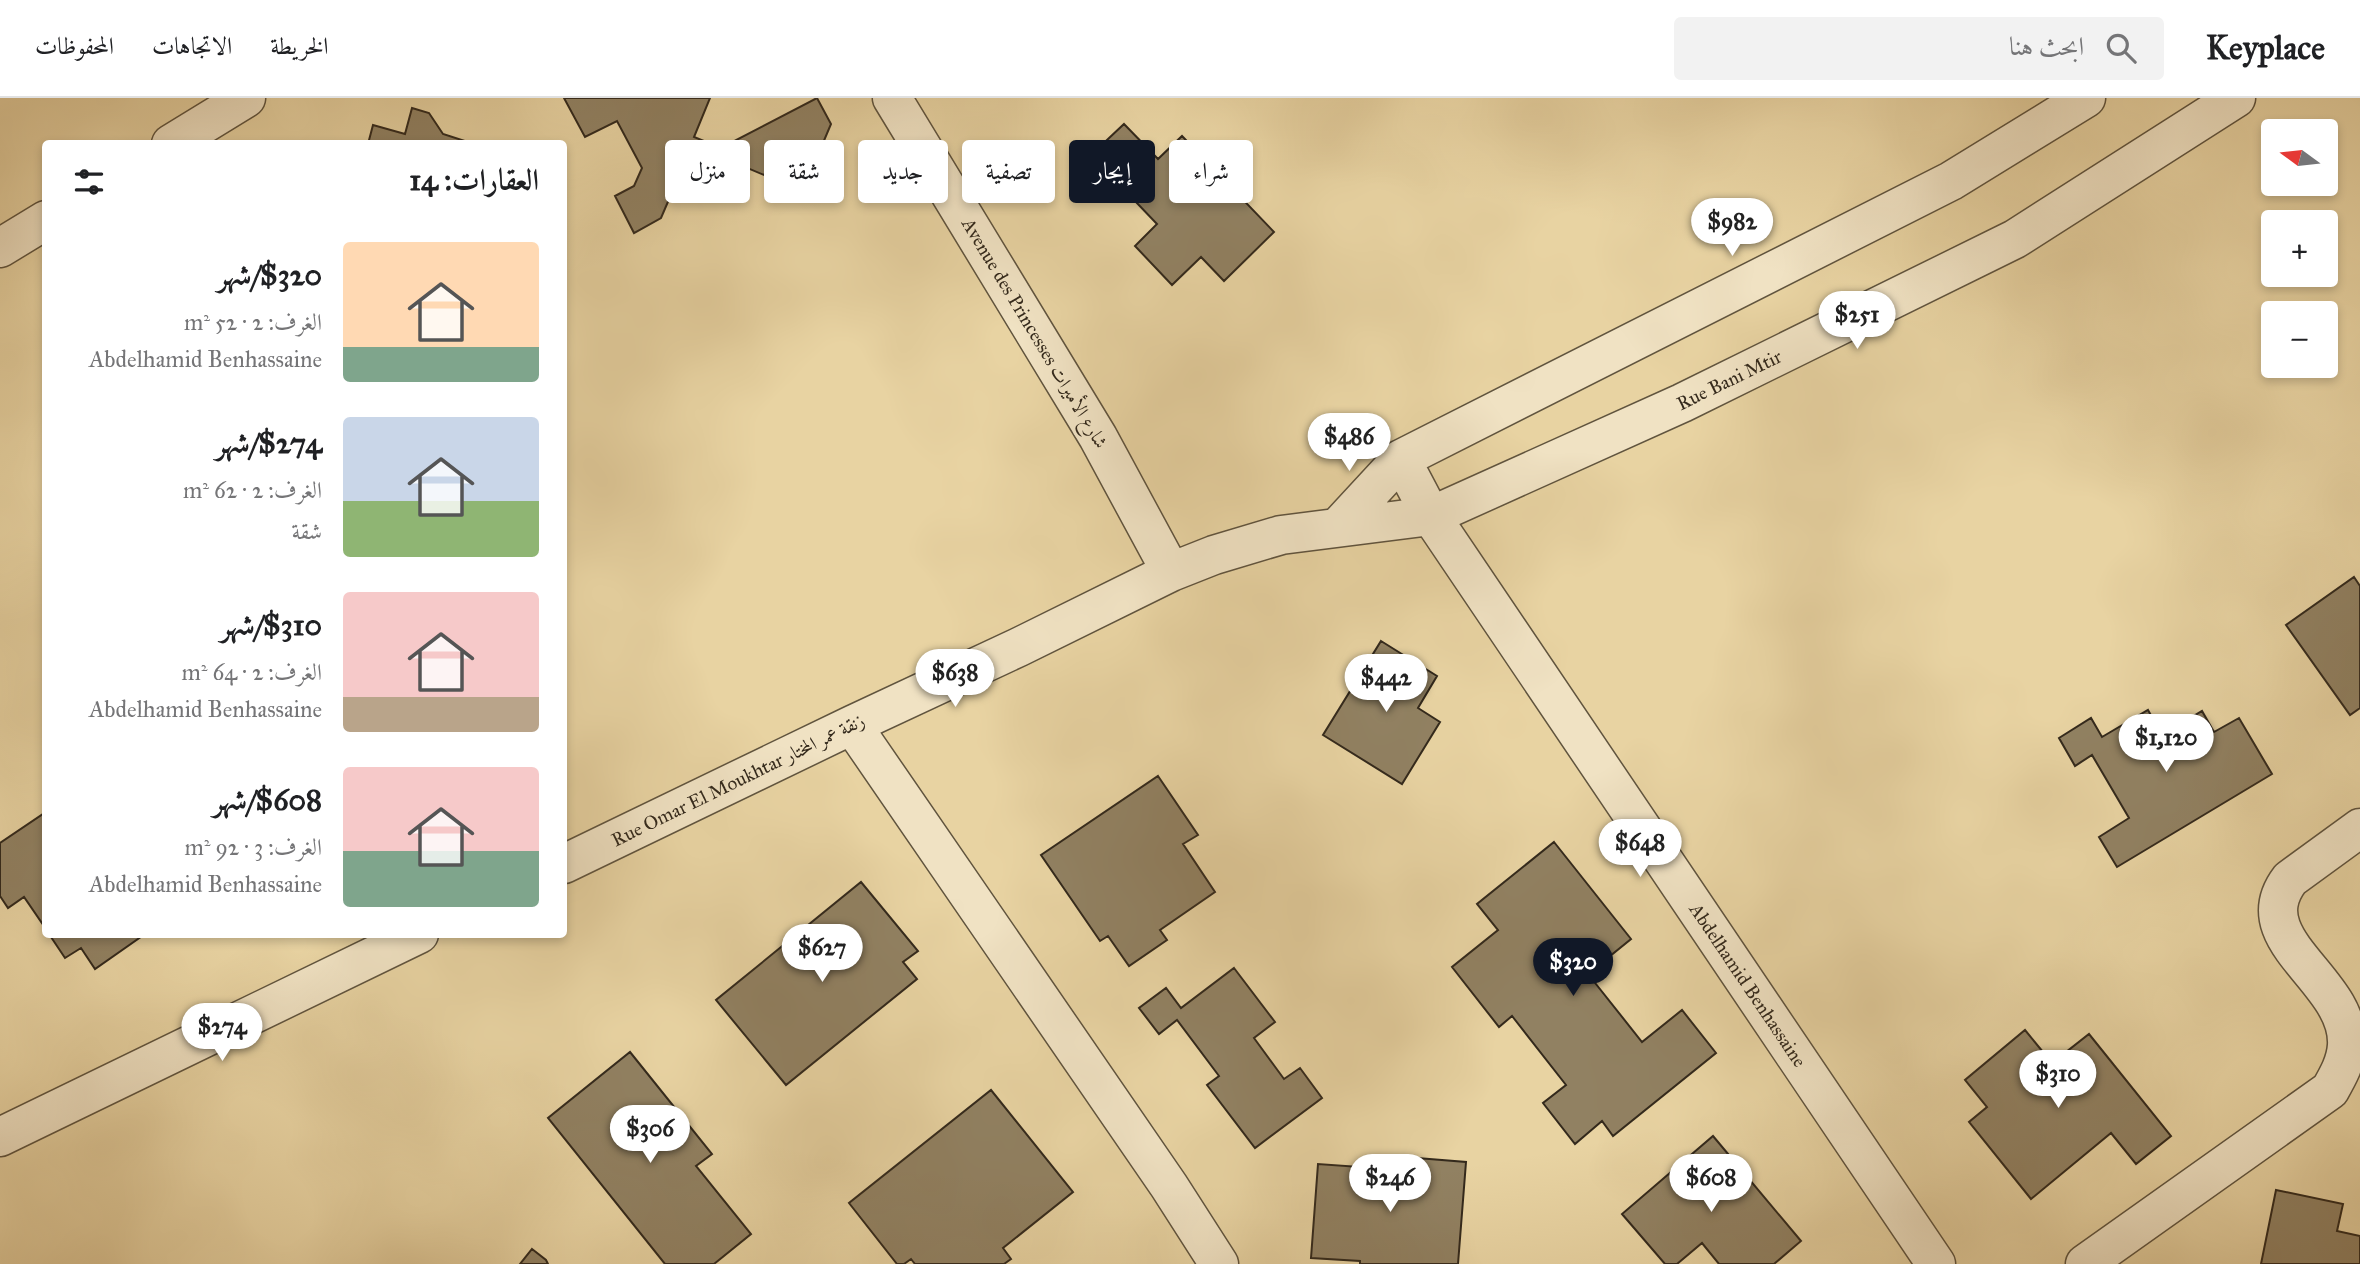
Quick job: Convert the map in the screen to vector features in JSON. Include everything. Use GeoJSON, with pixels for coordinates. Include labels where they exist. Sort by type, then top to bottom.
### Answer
{"type":"FeatureCollection","features":[{"type":"Feature","properties":{"kind":"street"},"geometry":{"type":"LineString","coordinates":[[178,140],[246,98]]}},
{"type":"Feature","properties":{"kind":"street","name":"Avenue des Princesses شارع الأميرات"},"geometry":{"type":"LineString","coordinates":[[892,98],[1098,437],[1171,572]]}},
{"type":"Feature","properties":{"kind":"street"},"geometry":{"type":"LineString","coordinates":[[1339,526],[1401,459],[1951,181],[2086,98]]}},
{"type":"Feature","properties":{"kind":"street","name":"Rue Bani Mtir"},"geometry":{"type":"LineString","coordinates":[[1431,516],[1682,403],[2015,239],[2236,98]]}},
{"type":"Feature","properties":{"kind":"street"},"geometry":{"type":"LineString","coordinates":[[0,248],[42,222]]}},
{"type":"Feature","properties":{"kind":"street","name":"Abdelhamid Benhassaine"},"geometry":{"type":"LineString","coordinates":[[1401,459],[1431,516],[1936,1264]]}},
{"type":"Feature","properties":{"kind":"street","name":"Rue Omar El Moukhtar زنقة عمر المختار"},"geometry":{"type":"LineString","coordinates":[[567,863],[1171,572],[1250,544],[1282,536],[1339,526],[1431,516]]}},
{"type":"Feature","properties":{"kind":"street"},"geometry":{"type":"LineString","coordinates":[[852,725],[1153,1163],[1219,1264]]}},
{"type":"Feature","properties":{"kind":"street"},"geometry":{"type":"LineString","coordinates":[[2085,1264],[2330,1090],[2342,1070],[2347,1045],[2346,1026],[2339,1008],[2280,930],[2277,905],[2283,887],[2290,879],[2360,828]]}},
{"type":"Feature","properties":{"kind":"street"},"geometry":{"type":"LineString","coordinates":[[0,1137],[411,938]]}},
{"type":"Feature","properties":{"kind":"building"},"geometry":{"type":"Polygon","coordinates":[[[564,98],[710,98],[694,137],[701,140],[665,140],[665,203],[667,203],[661,218],[634,233],[615,196],[634,186],[642,168],[617,121],[585,137],[564,98]]]}},
{"type":"Feature","properties":{"kind":"building"},"geometry":{"type":"Polygon","coordinates":[[[817,98],[831,124],[824,140],[764,140],[764,175],[750,169],[750,140],[736,140],[817,98]]]}},
{"type":"Feature","properties":{"kind":"building"},"geometry":{"type":"Polygon","coordinates":[[[412,108],[429,113],[443,134],[462,140],[369,140],[373,125],[405,134],[412,108]]]}},
{"type":"Feature","properties":{"kind":"building"},"geometry":{"type":"Polygon","coordinates":[[[1124,124],[1140,140],[1107,140],[1124,124]]]}},
{"type":"Feature","properties":{"kind":"building"},"geometry":{"type":"Polygon","coordinates":[[[1169,148],[1169,203],[1246,203],[1274,232],[1224,281],[1201,257],[1172,285],[1135,246],[1157,224],[1137,203],[1155,203],[1155,156],[1158,159],[1169,148]]]}},
{"type":"Feature","properties":{"kind":"building"},"geometry":{"type":"Polygon","coordinates":[[[2354,577],[2360,586],[2360,708],[2350,715],[2286,625],[2354,577]]]}},
{"type":"Feature","properties":{"kind":"building"},"geometry":{"type":"Polygon","coordinates":[[[1381,641],[1437,676],[1418,708],[1440,722],[1402,784],[1323,735],[1381,641]]]}},
{"type":"Feature","properties":{"kind":"building"},"geometry":{"type":"Polygon","coordinates":[[[2148,710],[2162,735],[2202,711],[2214,732],[2239,718],[2272,774],[2117,867],[2099,837],[2129,818],[2092,755],[2075,766],[2059,738],[2091,718],[2102,737],[2148,710]]]}},
{"type":"Feature","properties":{"kind":"building"},"geometry":{"type":"Polygon","coordinates":[[[1158,776],[1198,835],[1183,844],[1215,892],[1160,930],[1167,940],[1129,966],[1108,936],[1100,941],[1041,855],[1158,776]]]}},
{"type":"Feature","properties":{"kind":"building"},"geometry":{"type":"Polygon","coordinates":[[[42,815],[42,923],[24,897],[8,908],[0,896],[0,843],[42,815]]]}},
{"type":"Feature","properties":{"kind":"building"},"geometry":{"type":"Polygon","coordinates":[[[1554,842],[1631,939],[1588,974],[1642,1042],[1682,1010],[1716,1053],[1613,1136],[1602,1121],[1575,1144],[1543,1103],[1566,1085],[1512,1016],[1499,1027],[1452,967],[1498,930],[1477,904],[1554,842]]]}},
{"type":"Feature","properties":{"kind":"building"},"geometry":{"type":"Polygon","coordinates":[[[861,882],[918,951],[903,962],[917,979],[786,1085],[716,1000],[861,882]]]}},
{"type":"Feature","properties":{"kind":"building"},"geometry":{"type":"Polygon","coordinates":[[[52,938],[139,938],[95,969],[81,948],[65,958],[52,938]]]}},
{"type":"Feature","properties":{"kind":"building"},"geometry":{"type":"Polygon","coordinates":[[[1234,968],[1275,1022],[1254,1038],[1284,1079],[1300,1068],[1322,1098],[1255,1148],[1207,1085],[1219,1076],[1177,1020],[1159,1034],[1139,1008],[1166,988],[1181,1008],[1234,968]]]}},
{"type":"Feature","properties":{"kind":"building"},"geometry":{"type":"Polygon","coordinates":[[[2025,1030],[2052,1063],[2089,1034],[2171,1136],[2136,1164],[2111,1133],[2031,1199],[1969,1122],[1987,1107],[1965,1080],[2025,1030]]]}},
{"type":"Feature","properties":{"kind":"building"},"geometry":{"type":"Polygon","coordinates":[[[630,1052],[712,1154],[696,1166],[751,1234],[714,1264],[665,1264],[548,1118],[630,1052]]]}},
{"type":"Feature","properties":{"kind":"building"},"geometry":{"type":"Polygon","coordinates":[[[991,1090],[1073,1192],[1003,1248],[1011,1259],[1004,1264],[915,1264],[911,1259],[904,1264],[897,1264],[849,1203],[991,1090]]]}},
{"type":"Feature","properties":{"kind":"building"},"geometry":{"type":"Polygon","coordinates":[[[1713,1136],[1801,1241],[1774,1264],[1719,1264],[1702,1243],[1677,1264],[1665,1264],[1622,1214],[1713,1136]]]}},
{"type":"Feature","properties":{"kind":"building"},"geometry":{"type":"Polygon","coordinates":[[[1417,1158],[1466,1162],[1458,1264],[1360,1264],[1360,1261],[1311,1258],[1318,1164],[1416,1171],[1417,1158]]]}},
{"type":"Feature","properties":{"kind":"building"},"geometry":{"type":"Polygon","coordinates":[[[2276,1190],[2343,1204],[2337,1231],[2360,1236],[2360,1264],[2261,1264],[2276,1190]]]}},
{"type":"Feature","properties":{"kind":"building"},"geometry":{"type":"Polygon","coordinates":[[[532,1249],[546,1260],[548,1264],[520,1264],[532,1249]]]}}]}
